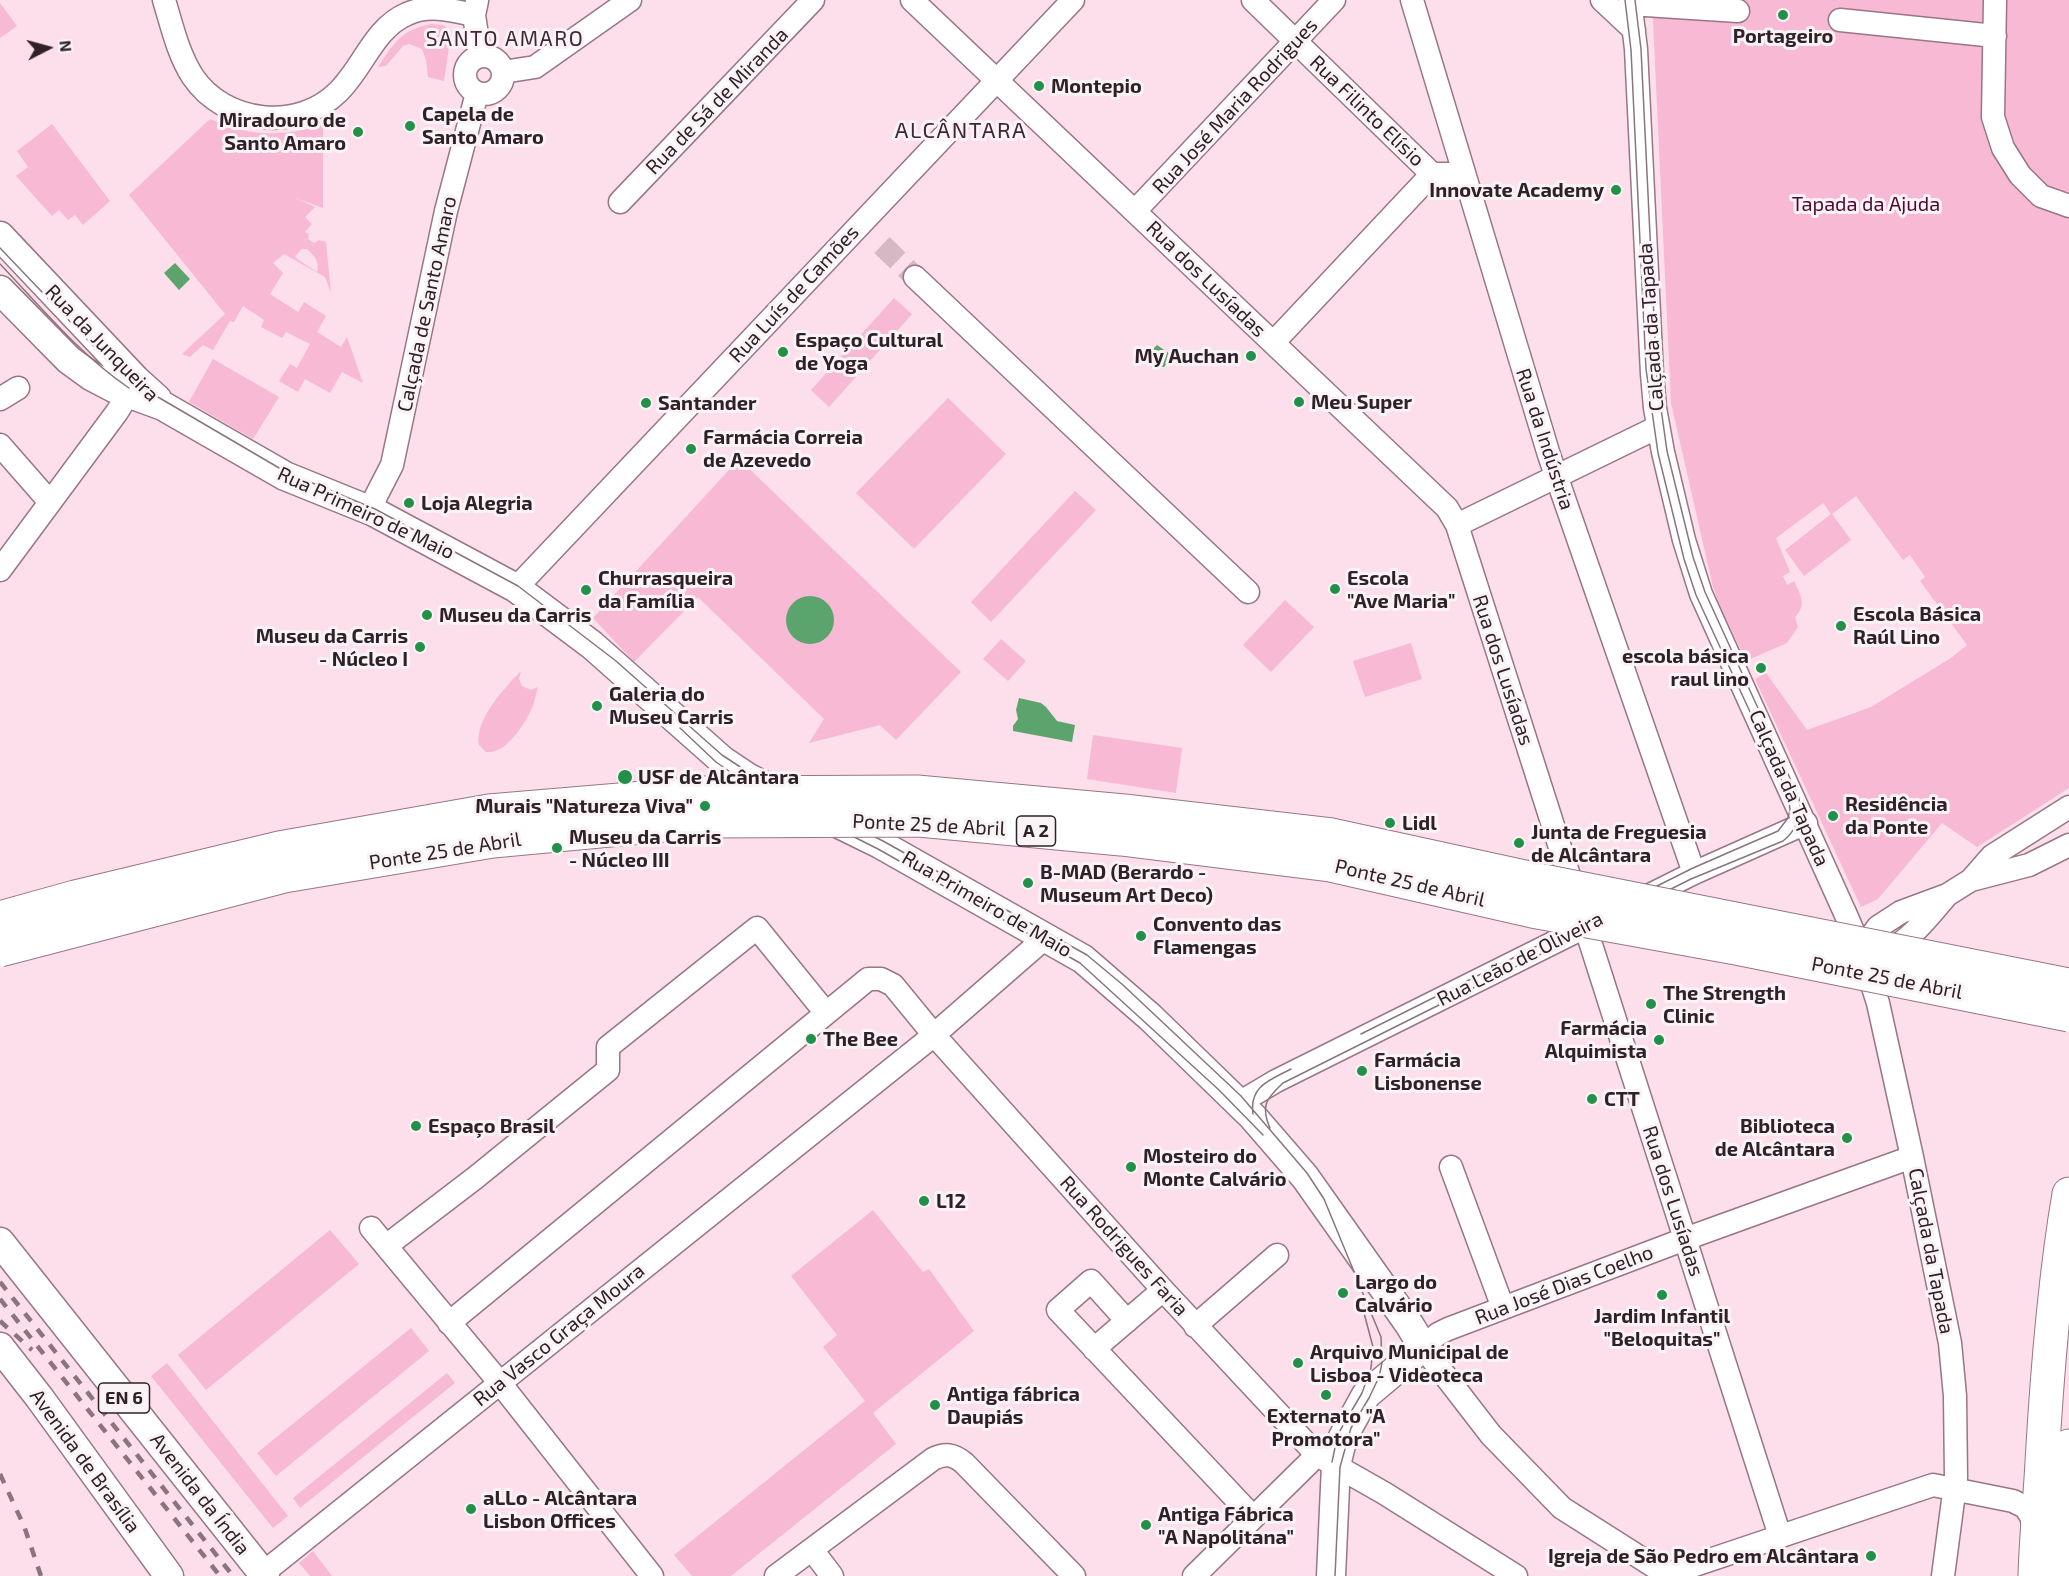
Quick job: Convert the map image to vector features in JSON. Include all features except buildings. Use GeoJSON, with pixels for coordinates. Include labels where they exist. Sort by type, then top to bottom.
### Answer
{"type":"FeatureCollection","features":[{"type":"Feature","properties":{"kind":"highway","name":"Ponte 25 de Abril"},"geometry":{"type":"LineString","coordinates":[[0,918],[75,897],[279,848],[489,811],[703,793],[916,792],[1124,811],[1332,835],[1539,880],[2069,985]]}},
{"type":"Feature","properties":{"kind":"highway","name":"Ponte 25 de Abril"},"geometry":{"type":"LineString","coordinates":[[0,950],[284,876],[493,841],[706,821],[919,820],[1121,839],[1330,865],[1532,911],[1736,948],[2069,1015]]}},
{"type":"Feature","properties":{"kind":"highway"},"geometry":{"type":"LineString","coordinates":[[2035,1576],[2047,1380],[2062,1232],[2069,1194]]}},
{"type":"Feature","properties":{"kind":"highway"},"geometry":{"type":"LineString","coordinates":[[2063,1576],[2069,1446]]}},
{"type":"Feature","properties":{"kind":"main road","name":"Rua da Junqueira"},"geometry":{"type":"LineString","coordinates":[[0,236],[132,387]]}},
{"type":"Feature","properties":{"kind":"main road","name":"Rua da Junqueira"},"geometry":{"type":"LineString","coordinates":[[0,290],[69,360],[91,376],[132,387],[163,406]]}},
{"type":"Feature","properties":{"kind":"main road","name":"Rua Primeiro de Maio"},"geometry":{"type":"LineString","coordinates":[[163,406],[285,476],[374,512],[516,588],[592,645],[723,761],[739,772],[880,844],[1083,959],[1150,1017],[1239,1103],[1305,1176],[1423,1347]]}},
{"type":"Feature","properties":{"kind":"main road","name":"Avenida da Índia"},"geometry":{"type":"LineString","coordinates":[[0,1242],[264,1575]]}},
{"type":"Feature","properties":{"kind":"main road","name":"Avenida de Brasília"},"geometry":{"type":"LineString","coordinates":[[0,1347],[169,1576]]}},
{"type":"Feature","properties":{"kind":"main road"},"geometry":{"type":"LineString","coordinates":[[1331,1576],[1327,1460],[1343,1437],[1370,1383],[1423,1347]]}},
{"type":"Feature","properties":{"kind":"street"},"geometry":{"type":"LineString","coordinates":[[164,0],[180,52],[195,80],[217,101],[245,114],[274,118],[313,110],[345,86],[385,29],[406,14],[431,8],[476,8],[480,56]]}},
{"type":"Feature","properties":{"kind":"street"},"geometry":{"type":"LineString","coordinates":[[503,72],[535,67],[630,0]]}},
{"type":"Feature","properties":{"kind":"street","name":"Rua de Sá de Miranda"},"geometry":{"type":"LineString","coordinates":[[621,202],[813,0]]}},
{"type":"Feature","properties":{"kind":"street","name":"Rua dos Lusíadas"},"geometry":{"type":"LineString","coordinates":[[912,0],[1448,508],[1457,525],[1780,1536]]}},
{"type":"Feature","properties":{"kind":"street","name":"Rua Luís de Camões"},"geometry":{"type":"LineString","coordinates":[[516,588],[1073,0]]}},
{"type":"Feature","properties":{"kind":"street","name":"Rua Filinto Elísio"},"geometry":{"type":"LineString","coordinates":[[1253,0],[1432,174],[1464,174]]}},
{"type":"Feature","properties":{"kind":"street","name":"Rua José Maria Rodrigues"},"geometry":{"type":"LineString","coordinates":[[1135,211],[1334,0]]}},
{"type":"Feature","properties":{"kind":"street","name":"Rua da Indústria"},"geometry":{"type":"LineString","coordinates":[[1412,0],[1556,477],[1694,873]]}},
{"type":"Feature","properties":{"kind":"street"},"geometry":{"type":"LineString","coordinates":[[1602,0],[1634,30]]}},
{"type":"Feature","properties":{"kind":"street"},"geometry":{"type":"LineString","coordinates":[[1995,0],[1994,117],[2003,148],[2020,175],[2041,196],[2069,206]]}},
{"type":"Feature","properties":{"kind":"street"},"geometry":{"type":"LineString","coordinates":[[1630,2],[1738,11]]}},
{"type":"Feature","properties":{"kind":"street","name":"Calçada da Tapada"},"geometry":{"type":"LineString","coordinates":[[1630,2],[1634,30],[1652,374],[1658,427],[1694,576],[1861,950],[1878,1003],[1950,1343],[1955,1407],[1955,1490],[1943,1576]]}},
{"type":"Feature","properties":{"kind":"street"},"geometry":{"type":"LineString","coordinates":[[1840,21],[1995,36]]}},
{"type":"Feature","properties":{"kind":"street"},"geometry":{"type":"LineString","coordinates":[[480,56],[492,57],[503,72],[503,79],[496,90],[487,94],[477,93],[468,87],[464,72],[467,64],[480,56]]}},
{"type":"Feature","properties":{"kind":"street","name":"Calçada de Santo Amaro"},"geometry":{"type":"LineString","coordinates":[[374,512],[375,498],[393,465],[447,211],[477,93]]}},
{"type":"Feature","properties":{"kind":"street"},"geometry":{"type":"LineString","coordinates":[[1273,343],[1432,174]]}},
{"type":"Feature","properties":{"kind":"street"},"geometry":{"type":"LineString","coordinates":[[915,277],[1248,592]]}},
{"type":"Feature","properties":{"kind":"street"},"geometry":{"type":"LineString","coordinates":[[0,570],[117,412],[132,387]]}},
{"type":"Feature","properties":{"kind":"street"},"geometry":{"type":"LineString","coordinates":[[1457,525],[1658,427]]}},
{"type":"Feature","properties":{"kind":"street"},"geometry":{"type":"LineString","coordinates":[[0,445],[50,501]]}},
{"type":"Feature","properties":{"kind":"street"},"geometry":{"type":"LineString","coordinates":[[1861,950],[1889,950],[1915,933],[1947,895],[1971,880],[1992,856],[2069,807]]}},
{"type":"Feature","properties":{"kind":"street","name":"Rua Leão de Oliveira"},"geometry":{"type":"LineString","coordinates":[[1239,1103],[1276,1081],[1694,873],[1806,823]]}},
{"type":"Feature","properties":{"kind":"street"},"geometry":{"type":"LineString","coordinates":[[1971,880],[2018,869],[2069,845]]}},
{"type":"Feature","properties":{"kind":"street"},"geometry":{"type":"LineString","coordinates":[[386,1246],[475,1178],[608,1070],[608,1047],[757,928],[826,1013]]}},
{"type":"Feature","properties":{"kind":"street"},"geometry":{"type":"LineString","coordinates":[[934,1035],[1045,938]]}},
{"type":"Feature","properties":{"kind":"street","name":"Rua Rodrigues Faria"},"geometry":{"type":"LineString","coordinates":[[449,1323],[868,978],[878,978],[893,985],[934,1035],[1162,1290],[1327,1460],[1516,1576]]}},
{"type":"Feature","properties":{"kind":"street","name":"Rua Vasco Graça Moura"},"geometry":{"type":"LineString","coordinates":[[264,1575],[934,1035]]}},
{"type":"Feature","properties":{"kind":"street","name":"Rua José Dias Coelho"},"geometry":{"type":"LineString","coordinates":[[1423,1347],[1448,1329],[1685,1239],[1912,1157]]}},
{"type":"Feature","properties":{"kind":"street"},"geometry":{"type":"LineString","coordinates":[[1451,1167],[1503,1308]]}},
{"type":"Feature","properties":{"kind":"street"},"geometry":{"type":"LineString","coordinates":[[371,1228],[500,1383],[652,1576]]}},
{"type":"Feature","properties":{"kind":"street"},"geometry":{"type":"LineString","coordinates":[[1195,1326],[1276,1255]]}},
{"type":"Feature","properties":{"kind":"street"},"geometry":{"type":"LineString","coordinates":[[1127,1321],[1091,1281],[1059,1310],[1253,1517]]}},
{"type":"Feature","properties":{"kind":"street"},"geometry":{"type":"LineString","coordinates":[[1094,1349],[1162,1290]]}},
{"type":"Feature","properties":{"kind":"street"},"geometry":{"type":"LineString","coordinates":[[1423,1347],[1491,1435],[1562,1508],[1670,1575],[1933,1485],[2013,1500],[2025,1507],[2031,1516],[2036,1538]]}},
{"type":"Feature","properties":{"kind":"street"},"geometry":{"type":"LineString","coordinates":[[776,1576],[933,1459],[949,1455],[964,1463],[1074,1576]]}},
{"type":"Feature","properties":{"kind":"street"},"geometry":{"type":"LineString","coordinates":[[1194,1576],[1253,1517],[1327,1460]]}},
{"type":"Feature","properties":{"kind":"green space","name":"Tapada da Ajuda"},"geometry":{"type":"Polygon","coordinates":[[[1652,0],[2069,0],[2069,788],[1977,847],[1942,823],[1878,899],[1861,907],[1755,679],[1766,673],[1807,730],[1871,707],[1951,658],[1967,645],[1920,581],[1925,577],[1910,555],[1903,560],[1856,496],[1832,514],[1851,540],[1804,576],[1785,550],[1831,514],[1823,503],[1776,538],[1790,572],[1783,576],[1787,585],[1794,581],[1801,595],[1801,608],[1795,617],[1798,627],[1787,643],[1746,661],[1713,587],[1671,403],[1652,0]]]}},
{"type":"Feature","properties":{"kind":"green space"},"geometry":{"type":"Polygon","coordinates":[[[0,3],[17,26],[0,38],[0,3]]]}},
{"type":"Feature","properties":{"kind":"green space"},"geometry":{"type":"Polygon","coordinates":[[[431,24],[444,25],[451,34],[444,81],[428,77],[422,49],[409,44],[403,46],[386,66],[378,67],[405,34],[431,24]]]}},
{"type":"Feature","properties":{"kind":"green space"},"geometry":{"type":"Polygon","coordinates":[[[210,119],[239,129],[266,133],[293,132],[323,125],[323,208],[295,198],[315,207],[305,217],[312,224],[305,232],[309,234],[308,239],[314,243],[319,240],[326,242],[331,293],[325,277],[284,254],[273,263],[283,273],[270,294],[298,312],[304,302],[326,316],[317,332],[341,347],[347,337],[363,383],[342,372],[330,393],[305,379],[298,392],[279,381],[290,364],[297,368],[310,344],[286,332],[282,338],[261,327],[264,320],[243,306],[234,322],[230,321],[213,350],[203,345],[190,357],[182,354],[225,314],[129,195],[210,119]],[[302,249],[295,256],[317,272],[317,262],[307,249],[302,249]]]}},
{"type":"Feature","properties":{"kind":"green space"},"geometry":{"type":"Polygon","coordinates":[[[52,124],[110,201],[83,225],[75,215],[68,220],[59,210],[52,216],[16,176],[28,167],[17,151],[52,124]]]}},
{"type":"Feature","properties":{"kind":"green space"},"geometry":{"type":"Polygon","coordinates":[[[894,298],[912,314],[829,407],[811,390],[894,298]]]}},
{"type":"Feature","properties":{"kind":"green space"},"geometry":{"type":"Polygon","coordinates":[[[213,359],[279,397],[253,439],[189,402],[213,359]]]}},
{"type":"Feature","properties":{"kind":"green space"},"geometry":{"type":"Polygon","coordinates":[[[948,398],[1006,454],[914,549],[856,493],[948,398]]]}},
{"type":"Feature","properties":{"kind":"green space"},"geometry":{"type":"Polygon","coordinates":[[[739,459],[961,672],[896,740],[880,725],[809,743],[824,719],[698,597],[634,662],[593,618],[739,459]]]}},
{"type":"Feature","properties":{"kind":"green space"},"geometry":{"type":"Polygon","coordinates":[[[1075,491],[1096,510],[991,622],[971,602],[1075,491]]]}},
{"type":"Feature","properties":{"kind":"green space"},"geometry":{"type":"Polygon","coordinates":[[[1285,600],[1314,627],[1271,672],[1243,645],[1285,600]]]}},
{"type":"Feature","properties":{"kind":"green space"},"geometry":{"type":"Polygon","coordinates":[[[1001,639],[1026,661],[1008,681],[983,659],[1001,639]]]}},
{"type":"Feature","properties":{"kind":"green space"},"geometry":{"type":"Polygon","coordinates":[[[1411,643],[1422,679],[1365,697],[1353,661],[1411,643]]]}},
{"type":"Feature","properties":{"kind":"green space"},"geometry":{"type":"Polygon","coordinates":[[[521,671],[519,679],[522,686],[531,690],[538,687],[533,706],[526,720],[508,743],[493,752],[486,752],[479,745],[481,726],[492,705],[521,671]]]}},
{"type":"Feature","properties":{"kind":"green space"},"geometry":{"type":"Polygon","coordinates":[[[1093,735],[1182,748],[1176,793],[1087,779],[1093,735]]]}},
{"type":"Feature","properties":{"kind":"green space"},"geometry":{"type":"Polygon","coordinates":[[[873,1210],[923,1272],[929,1269],[974,1331],[873,1413],[896,1444],[731,1576],[692,1576],[674,1555],[865,1401],[823,1347],[837,1335],[791,1276],[873,1210]]]}},
{"type":"Feature","properties":{"kind":"green space"},"geometry":{"type":"Polygon","coordinates":[[[330,1230],[359,1264],[206,1390],[178,1355],[330,1230]]]}},
{"type":"Feature","properties":{"kind":"green space"},"geometry":{"type":"Polygon","coordinates":[[[411,1328],[429,1351],[276,1476],[257,1453],[411,1328]]]}},
{"type":"Feature","properties":{"kind":"green space"},"geometry":{"type":"Polygon","coordinates":[[[167,1363],[288,1516],[273,1528],[151,1376],[167,1363]]]}},
{"type":"Feature","properties":{"kind":"green space"},"geometry":{"type":"Polygon","coordinates":[[[447,1373],[455,1383],[300,1508],[293,1498],[447,1373]]]}},
{"type":"Feature","properties":{"kind":"green space"},"geometry":{"type":"Polygon","coordinates":[[[313,1551],[332,1576],[310,1576],[299,1563],[313,1551]]]}},
{"type":"Feature","properties":{"kind":"shaded area"},"geometry":{"type":"Polygon","coordinates":[[[175,263],[190,279],[179,290],[164,273],[175,263]]]}},
{"type":"Feature","properties":{"kind":"shaded area"},"geometry":{"type":"Polygon","coordinates":[[[1157,345],[1173,356],[1164,367],[1150,366],[1144,358],[1157,345]]]}},
{"type":"Feature","properties":{"kind":"shaded area"},"geometry":{"type":"Polygon","coordinates":[[[805,596],[815,596],[830,606],[834,620],[833,629],[824,640],[815,644],[805,644],[790,634],[786,625],[786,615],[796,600],[805,596]]]}},
{"type":"Feature","properties":{"kind":"shaded area"},"geometry":{"type":"Polygon","coordinates":[[[1019,698],[1041,703],[1057,721],[1075,725],[1072,742],[1013,731],[1013,726],[1018,719],[1016,710],[1019,698]]]}},
{"type":"Feature","properties":{"kind":"tunnel"},"geometry":{"type":"LineString","coordinates":[[882,245],[915,277]]}},
{"type":"Feature","properties":{"kind":"tram line"},"geometry":{"type":"LineString","coordinates":[[1361,1034],[1693,868],[1778,831],[1788,818],[1790,810],[1788,794],[1696,595],[1684,559],[1658,453],[1646,369],[1631,50],[1625,0]]}},
{"type":"Feature","properties":{"kind":"tram line"},"geometry":{"type":"LineString","coordinates":[[1270,1128],[1266,1113],[1267,1102],[1283,1083],[1691,879],[1783,841],[1792,832],[1797,822],[1800,811],[1799,798],[1705,592],[1693,557],[1667,451],[1657,380],[1641,49],[1635,0]]}},
{"type":"Feature","properties":{"kind":"tram line"},"geometry":{"type":"LineString","coordinates":[[0,248],[102,355],[134,383],[286,472],[375,509],[518,586],[616,661],[722,755],[751,774],[883,841],[1087,955],[1123,985],[1241,1096],[1307,1173],[1324,1199],[1381,1337],[1382,1363],[1379,1377],[1351,1428],[1340,1467],[1335,1576]]}},
{"type":"Feature","properties":{"kind":"tram line"},"geometry":{"type":"LineString","coordinates":[[0,264],[77,346],[129,388]]}},
{"type":"Feature","properties":{"kind":"tram line"},"geometry":{"type":"LineString","coordinates":[[680,728],[716,762],[743,781],[878,849],[1080,963],[1219,1090],[1263,1135]]}},
{"type":"Feature","properties":{"kind":"tram line"},"geometry":{"type":"LineString","coordinates":[[1253,1114],[1254,1097],[1258,1090],[1291,1069]]}},
{"type":"Feature","properties":{"kind":"tram line"},"geometry":{"type":"LineString","coordinates":[[1332,1462],[1338,1434],[1362,1393],[1371,1368],[1373,1347],[1364,1313]]}},
{"type":"Feature","properties":{"kind":"railway"},"geometry":{"type":"LineString","coordinates":[[0,928],[78,906],[281,858],[490,819],[704,802],[917,800],[1123,819],[1332,843],[1537,889],[2069,995]]}},
{"type":"Feature","properties":{"kind":"railway"},"geometry":{"type":"LineString","coordinates":[[0,941],[282,868],[492,831],[705,814],[918,811],[1122,830],[1331,856],[1534,901],[1725,935],[2069,1006]]}},
{"type":"Feature","properties":{"kind":"railway"},"geometry":{"type":"LineString","coordinates":[[0,1282],[233,1576]]}},
{"type":"Feature","properties":{"kind":"railway"},"geometry":{"type":"LineString","coordinates":[[0,1299],[220,1576]]}},
{"type":"Feature","properties":{"kind":"railway"},"geometry":{"type":"LineString","coordinates":[[0,1321],[32,1350]]}},
{"type":"Feature","properties":{"kind":"railway"},"geometry":{"type":"LineString","coordinates":[[0,1474],[24,1526],[41,1576]]}},
{"type":"Feature","properties":{"kind":"place","name":"Portageiro"},"geometry":{"type":"Point","coordinates":[1783,15]}},
{"type":"Feature","properties":{"kind":"place","name":"Montepio"},"geometry":{"type":"Point","coordinates":[1039,86]}},
{"type":"Feature","properties":{"kind":"place","name":"Capela de Santo Amaro"},"geometry":{"type":"Point","coordinates":[410,126]}},
{"type":"Feature","properties":{"kind":"place","name":"Miradouro de Santo Amaro"},"geometry":{"type":"Point","coordinates":[358,132]}},
{"type":"Feature","properties":{"kind":"place","name":"Innovate Academy"},"geometry":{"type":"Point","coordinates":[1616,190]}},
{"type":"Feature","properties":{"kind":"place","name":"Espaço Cultural de Yoga"},"geometry":{"type":"Point","coordinates":[783,352]}},
{"type":"Feature","properties":{"kind":"place","name":"My Auchan"},"geometry":{"type":"Point","coordinates":[1251,356]}},
{"type":"Feature","properties":{"kind":"place","name":"Meu Super"},"geometry":{"type":"Point","coordinates":[1299,402]}},
{"type":"Feature","properties":{"kind":"place","name":"Santander"},"geometry":{"type":"Point","coordinates":[646,403]}},
{"type":"Feature","properties":{"kind":"place","name":"Farmácia Correia de Azevedo"},"geometry":{"type":"Point","coordinates":[691,449]}},
{"type":"Feature","properties":{"kind":"place","name":"Loja Alegria"},"geometry":{"type":"Point","coordinates":[409,503]}},
{"type":"Feature","properties":{"kind":"place","name":"Escola \"Ave Maria\""},"geometry":{"type":"Point","coordinates":[1335,589]}},
{"type":"Feature","properties":{"kind":"place","name":"Churrasqueira da Família"},"geometry":{"type":"Point","coordinates":[586,590]}},
{"type":"Feature","properties":{"kind":"place","name":"Museu da Carris"},"geometry":{"type":"Point","coordinates":[427,615]}},
{"type":"Feature","properties":{"kind":"place","name":"Escola Básica Raúl Lino"},"geometry":{"type":"Point","coordinates":[1841,626]}},
{"type":"Feature","properties":{"kind":"place","name":"Museu da Carris - Núcleo I"},"geometry":{"type":"Point","coordinates":[420,647]}},
{"type":"Feature","properties":{"kind":"place","name":"escola básica raul lino"},"geometry":{"type":"Point","coordinates":[1761,668]}},
{"type":"Feature","properties":{"kind":"place","name":"Galeria do Museu Carris"},"geometry":{"type":"Point","coordinates":[597,706]}},
{"type":"Feature","properties":{"kind":"place","name":"USF de Alcântara"},"geometry":{"type":"Point","coordinates":[625,777]}},
{"type":"Feature","properties":{"kind":"place","name":"Murais \"Natureza Viva\""},"geometry":{"type":"Point","coordinates":[705,806]}},
{"type":"Feature","properties":{"kind":"place","name":"Residência da Ponte"},"geometry":{"type":"Point","coordinates":[1833,816]}},
{"type":"Feature","properties":{"kind":"place","name":"Lidl"},"geometry":{"type":"Point","coordinates":[1390,823]}},
{"type":"Feature","properties":{"kind":"place","name":"Junta de Freguesia de Alcântara"},"geometry":{"type":"Point","coordinates":[1519,843]}},
{"type":"Feature","properties":{"kind":"place","name":"Museu da Carris - Núcleo III"},"geometry":{"type":"Point","coordinates":[557,848]}},
{"type":"Feature","properties":{"kind":"place","name":"B-MAD (Berardo - Museum Art Deco)"},"geometry":{"type":"Point","coordinates":[1028,883]}},
{"type":"Feature","properties":{"kind":"place","name":"Convento das Flamengas"},"geometry":{"type":"Point","coordinates":[1141,936]}},
{"type":"Feature","properties":{"kind":"place","name":"The Strength Clinic"},"geometry":{"type":"Point","coordinates":[1651,1004]}},
{"type":"Feature","properties":{"kind":"place","name":"The Bee"},"geometry":{"type":"Point","coordinates":[811,1039]}},
{"type":"Feature","properties":{"kind":"place","name":"Farmácia Alquimista"},"geometry":{"type":"Point","coordinates":[1659,1040]}},
{"type":"Feature","properties":{"kind":"place","name":"Farmácia Lisbonense"},"geometry":{"type":"Point","coordinates":[1362,1071]}},
{"type":"Feature","properties":{"kind":"place","name":"CTT"},"geometry":{"type":"Point","coordinates":[1592,1099]}},
{"type":"Feature","properties":{"kind":"place","name":"Espaço Brasil"},"geometry":{"type":"Point","coordinates":[416,1126]}},
{"type":"Feature","properties":{"kind":"place","name":"Biblioteca de Alcântara"},"geometry":{"type":"Point","coordinates":[1847,1138]}},
{"type":"Feature","properties":{"kind":"place","name":"Mosteiro do Monte Calvário"},"geometry":{"type":"Point","coordinates":[1131,1167]}},
{"type":"Feature","properties":{"kind":"place","name":"L12"},"geometry":{"type":"Point","coordinates":[924,1201]}},
{"type":"Feature","properties":{"kind":"place","name":"Largo do Calvário"},"geometry":{"type":"Point","coordinates":[1343,1293]}},
{"type":"Feature","properties":{"kind":"place","name":"Jardim Infantil \"Beloquitas\""},"geometry":{"type":"Point","coordinates":[1662,1295]}},
{"type":"Feature","properties":{"kind":"place","name":"Arquivo Municipal de Lisboa - Videoteca"},"geometry":{"type":"Point","coordinates":[1298,1363]}},
{"type":"Feature","properties":{"kind":"place","name":"Externato \"A Promotora\""},"geometry":{"type":"Point","coordinates":[1326,1395]}},
{"type":"Feature","properties":{"kind":"place","name":"Antiga fábrica Daupiás"},"geometry":{"type":"Point","coordinates":[935,1405]}},
{"type":"Feature","properties":{"kind":"place","name":"aLLo - Alcântara Lisbon Offices"},"geometry":{"type":"Point","coordinates":[471,1509]}},
{"type":"Feature","properties":{"kind":"place","name":"Antiga Fábrica \"A Napolitana\""},"geometry":{"type":"Point","coordinates":[1146,1525]}},
{"type":"Feature","properties":{"kind":"place","name":"Igreja de São Pedro em Alcântara"},"geometry":{"type":"Point","coordinates":[1871,1556]}},
{"type":"Feature","properties":{"kind":"district","name":"SANTO AMARO"},"geometry":{"type":"Point","coordinates":[505,39]}},
{"type":"Feature","properties":{"kind":"district","name":"ALCÂNTARA"},"geometry":{"type":"Point","coordinates":[961,131]}}]}
